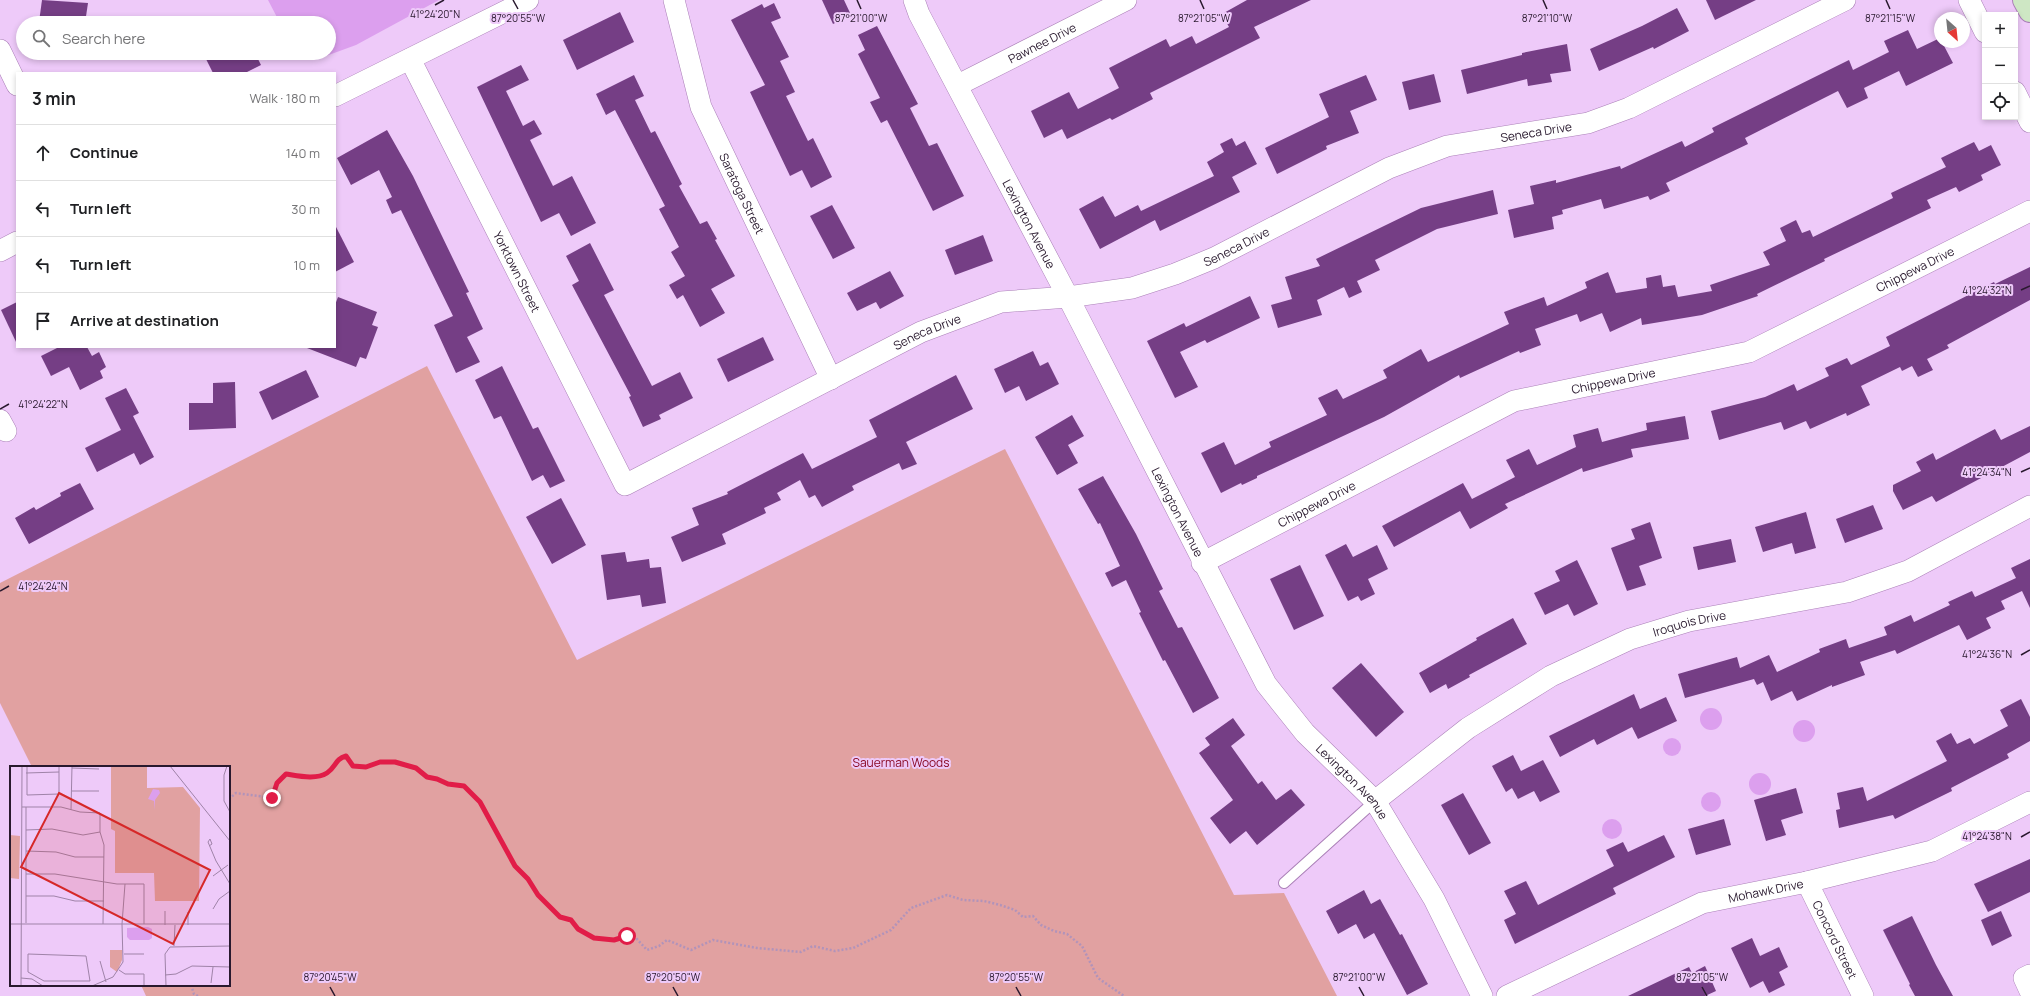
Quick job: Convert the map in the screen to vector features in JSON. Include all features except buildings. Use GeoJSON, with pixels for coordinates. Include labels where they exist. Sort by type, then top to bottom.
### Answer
{"type":"FeatureCollection","features":[{"type":"Feature","properties":{"kind":"main road"},"geometry":{"type":"LineString","coordinates":[[2024,0],[2030,11]]}},
{"type":"Feature","properties":{"kind":"street"},"geometry":{"type":"LineString","coordinates":[[336,95],[528,0]]}},
{"type":"Feature","properties":{"kind":"street","name":"Saratoga Street"},"geometry":{"type":"LineString","coordinates":[[674,0],[701,107],[831,379]]}},
{"type":"Feature","properties":{"kind":"street","name":"Lexington Avenue"},"geometry":{"type":"LineString","coordinates":[[914,0],[919,14],[958,85],[1068,297],[1202,563],[1266,684],[1305,733],[1376,801],[1434,899],[1482,996]]}},
{"type":"Feature","properties":{"kind":"street","name":"Pawnee Drive"},"geometry":{"type":"LineString","coordinates":[[958,85],[1126,0]]}},
{"type":"Feature","properties":{"kind":"street","name":"Seneca Drive"},"geometry":{"type":"LineString","coordinates":[[625,485],[921,332],[1002,302],[1068,297],[1132,288],[1175,274],[1214,258],[1389,168],[1447,146],[1588,123],[1629,108],[1845,0]]}},
{"type":"Feature","properties":{"kind":"street"},"geometry":{"type":"LineString","coordinates":[[1969,0],[1982,26]]}},
{"type":"Feature","properties":{"kind":"street"},"geometry":{"type":"LineString","coordinates":[[0,50],[16,83]]}},
{"type":"Feature","properties":{"kind":"street","name":"Yorktown Street"},"geometry":{"type":"LineString","coordinates":[[410,58],[625,485]]}},
{"type":"Feature","properties":{"kind":"street"},"geometry":{"type":"LineString","coordinates":[[2022,97],[2030,122]]}},
{"type":"Feature","properties":{"kind":"street","name":"Chippewa Drive"},"geometry":{"type":"LineString","coordinates":[[1202,563],[1514,401],[1749,352],[2030,211]]}},
{"type":"Feature","properties":{"kind":"street"},"geometry":{"type":"LineString","coordinates":[[0,251],[16,243]]}},
{"type":"Feature","properties":{"kind":"street","name":"Iroquois Drive"},"geometry":{"type":"LineString","coordinates":[[1376,801],[1468,728],[1551,676],[1630,639],[1689,621],[1847,592],[1908,571],[2030,506]]}},
{"type":"Feature","properties":{"kind":"street","name":"Mohawk Drive"},"geometry":{"type":"LineString","coordinates":[[1507,996],[1702,903],[1807,882],[1932,851],[2030,802]]}},
{"type":"Feature","properties":{"kind":"street","name":"Concord Street"},"geometry":{"type":"LineString","coordinates":[[1807,882],[1863,996]]}},
{"type":"Feature","properties":{"kind":"lane"},"geometry":{"type":"LineString","coordinates":[[1284,883],[1376,801]]}},
{"type":"Feature","properties":{"kind":"path"},"geometry":{"type":"LineString","coordinates":[[230,799],[236,793],[272,798],[277,783],[286,774],[312,777],[327,773],[338,758],[346,756],[353,766],[366,767],[380,762],[395,762],[416,768],[427,777],[437,779],[448,784],[464,786],[480,802],[515,866],[528,879],[538,895],[560,917],[571,920],[578,929],[594,938],[614,940],[627,936],[636,938],[647,950],[660,946],[668,940],[691,950],[713,940],[757,948],[801,952],[813,946],[835,951],[853,948],[891,930],[911,908],[946,895],[962,900],[984,901],[1000,904],[1015,910],[1023,917],[1033,916],[1040,925],[1054,932],[1067,934],[1082,946],[1098,978],[1124,996]]}},
{"type":"Feature","properties":{"kind":"path"},"geometry":{"type":"LineString","coordinates":[[191,986],[194,994],[198,996]]}},
{"type":"Feature","properties":{"kind":"green space","name":"Sauerman Woods"},"geometry":{"type":"Polygon","coordinates":[[[427,366],[577,660],[1005,449],[1234,895],[1284,893],[1337,996],[146,996],[141,986],[230,986],[230,766],[32,766],[0,703],[0,583],[427,366]]]}},
{"type":"Feature","properties":{"kind":"shaded area"},"geometry":{"type":"Polygon","coordinates":[[[268,0],[439,0],[356,45],[336,52],[336,16],[276,16],[268,0]]]}},
{"type":"Feature","properties":{"kind":"shaded area"},"geometry":{"type":"Polygon","coordinates":[[[1711,708],[1719,711],[1722,719],[1719,727],[1711,730],[1703,727],[1700,719],[1703,711],[1711,708]]]}},
{"type":"Feature","properties":{"kind":"shaded area"},"geometry":{"type":"Polygon","coordinates":[[[1804,720],[1812,723],[1815,731],[1812,739],[1804,742],[1796,739],[1793,731],[1796,723],[1804,720]]]}},
{"type":"Feature","properties":{"kind":"shaded area"},"geometry":{"type":"Polygon","coordinates":[[[1668,738],[1676,738],[1681,743],[1679,754],[1676,756],[1668,756],[1663,751],[1663,743],[1668,738]]]}},
{"type":"Feature","properties":{"kind":"shaded area"},"geometry":{"type":"Polygon","coordinates":[[[1760,773],[1768,776],[1771,784],[1768,792],[1760,795],[1752,792],[1749,784],[1752,776],[1760,773]]]}},
{"type":"Feature","properties":{"kind":"shaded area"},"geometry":{"type":"Polygon","coordinates":[[[1707,792],[1715,792],[1721,798],[1721,806],[1715,812],[1707,812],[1701,806],[1701,798],[1707,792]]]}},
{"type":"Feature","properties":{"kind":"shaded area"},"geometry":{"type":"Polygon","coordinates":[[[1612,819],[1619,822],[1622,829],[1619,836],[1612,839],[1605,836],[1602,829],[1605,822],[1612,819]]]}},
{"type":"Feature","properties":{"kind":"route"},"geometry":{"type":"LineString","coordinates":[[272,798],[277,783],[286,774],[312,777],[327,773],[333,768],[338,758],[346,756],[353,766],[366,767],[380,762],[395,762],[404,766],[416,768],[427,777],[437,779],[448,784],[464,786],[470,794],[480,802],[512,858],[515,866],[528,879],[538,895],[551,909],[560,917],[571,920],[578,929],[594,938],[614,940],[627,936]]}}]}
